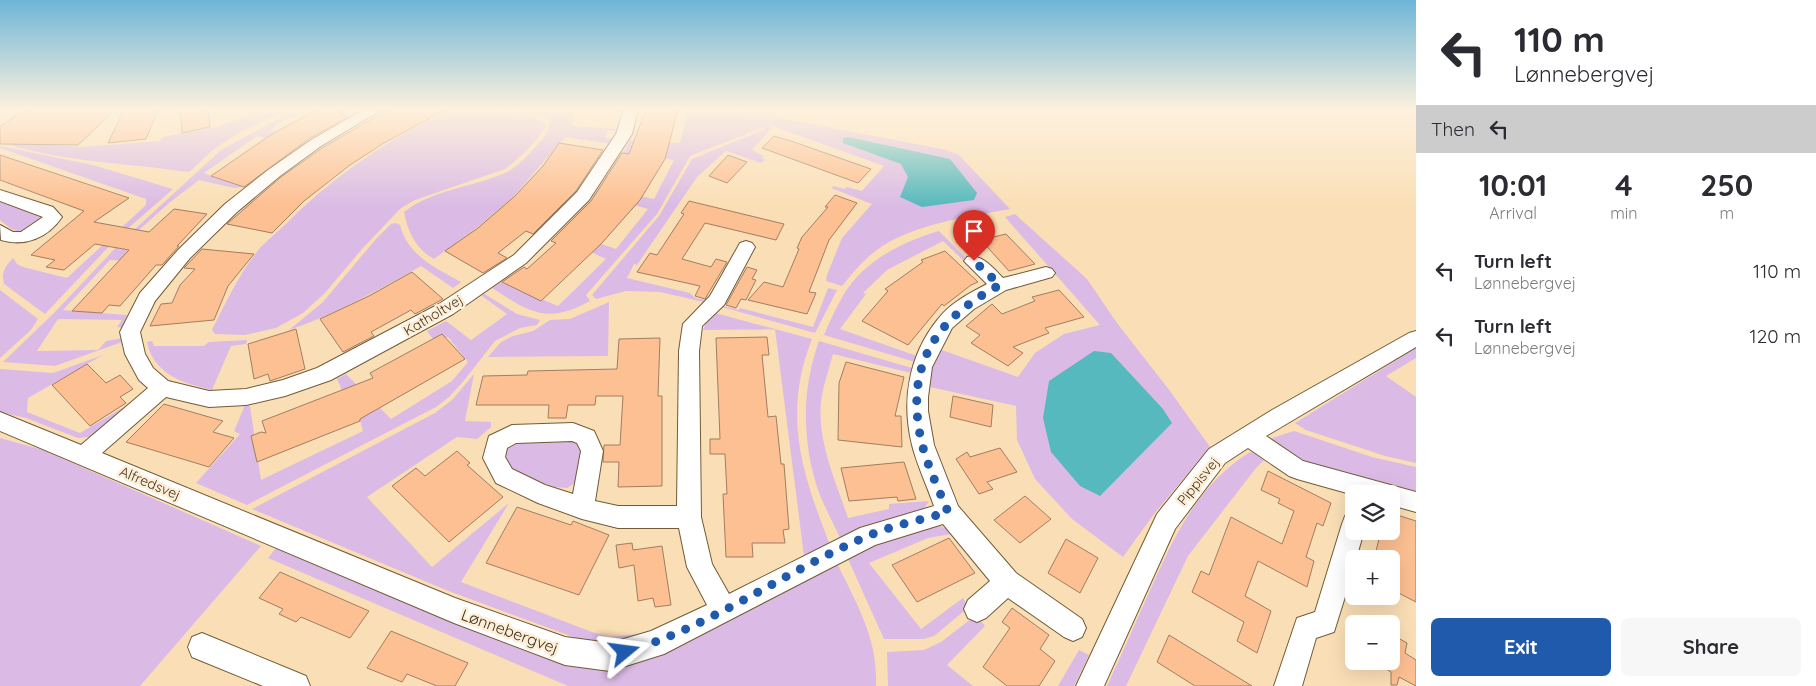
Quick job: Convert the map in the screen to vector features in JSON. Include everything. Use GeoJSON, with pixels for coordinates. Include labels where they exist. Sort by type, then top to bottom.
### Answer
{"type":"FeatureCollection","features":[{"type":"Feature","properties":{"kind":"street"},"geometry":{"type":"LineString","coordinates":[[83,456],[162,388],[146,374],[135,354],[130,332],[148,298],[184,254],[231,208],[318,142]]}},
{"type":"Feature","properties":{"kind":"street","name":"Katholtvej"},"geometry":{"type":"LineString","coordinates":[[162,388],[209,399],[246,397],[285,388],[324,374],[446,309],[520,258],[583,196],[619,142]]}},
{"type":"Feature","properties":{"kind":"street"},"geometry":{"type":"LineString","coordinates":[[0,195],[47,211],[52,217],[34,234],[22,238],[13,238],[0,231]]}},
{"type":"Feature","properties":{"kind":"street"},"geometry":{"type":"LineString","coordinates":[[724,610],[700,567],[689,518],[690,351],[693,324],[717,300],[746,247]]}},
{"type":"Feature","properties":{"kind":"street"},"geometry":{"type":"LineString","coordinates":[[974,261],[1000,285]]}},
{"type":"Feature","properties":{"kind":"street"},"geometry":{"type":"LineString","coordinates":[[1046,273],[1000,285],[966,304],[946,323],[930,349],[922,368],[916,397],[919,425],[930,468],[948,512],[1007,582],[1073,628]]}},
{"type":"Feature","properties":{"kind":"street","name":"Pippisvej"},"geometry":{"type":"LineString","coordinates":[[1090,686],[1166,522],[1217,456],[1247,436],[1416,338]]}},
{"type":"Feature","properties":{"kind":"street","name":"Alfredsvej"},"geometry":{"type":"LineString","coordinates":[[0,420],[300,545]]}},
{"type":"Feature","properties":{"kind":"street"},"geometry":{"type":"LineString","coordinates":[[1247,436],[1297,469],[1345,485]]}},
{"type":"Feature","properties":{"kind":"street"},"geometry":{"type":"LineString","coordinates":[[1400,498],[1416,502]]}},
{"type":"Feature","properties":{"kind":"street"},"geometry":{"type":"LineString","coordinates":[[582,508],[618,517],[689,518]]}},
{"type":"Feature","properties":{"kind":"street","name":"Lønnebergvej"},"geometry":{"type":"LineString","coordinates":[[300,545],[454,610],[565,651],[610,657],[654,644],[868,536],[948,512]]}},
{"type":"Feature","properties":{"kind":"street"},"geometry":{"type":"LineString","coordinates":[[1288,686],[1306,627],[1325,623],[1349,540]]}},
{"type":"Feature","properties":{"kind":"street"},"geometry":{"type":"LineString","coordinates":[[976,609],[1007,582]]}},
{"type":"Feature","properties":{"kind":"street"},"geometry":{"type":"LineString","coordinates":[[202,647],[296,686]]}},
{"type":"Feature","properties":{"kind":"shaded area"},"geometry":{"type":"Polygon","coordinates":[[[0,142],[82,147],[147,142],[225,142],[214,149],[189,172],[70,158],[23,149],[0,142]]]}},
{"type":"Feature","properties":{"kind":"shaded area"},"geometry":{"type":"Polygon","coordinates":[[[236,142],[248,142],[204,173],[243,187],[234,188],[199,180],[169,203],[118,249],[170,257],[166,263],[110,260],[63,310],[127,315],[123,328],[117,327],[122,320],[58,319],[37,351],[98,350],[106,341],[123,338],[122,342],[55,366],[3,362],[54,313],[122,241],[221,150],[236,142]]]}},
{"type":"Feature","properties":{"kind":"shaded area"},"geometry":{"type":"Polygon","coordinates":[[[281,142],[297,142],[303,145],[300,147],[281,142]]]}},
{"type":"Feature","properties":{"kind":"shaded area"},"geometry":{"type":"Polygon","coordinates":[[[390,142],[534,142],[505,169],[415,200],[401,208],[362,249],[325,293],[303,313],[276,328],[245,335],[215,334],[212,330],[246,267],[260,248],[344,173],[390,142]]]}},
{"type":"Feature","properties":{"kind":"shaded area"},"geometry":{"type":"Polygon","coordinates":[[[539,142],[561,142],[514,196],[479,226],[434,259],[422,250],[414,240],[404,212],[428,198],[507,172],[523,160],[539,142]]]}},
{"type":"Feature","properties":{"kind":"shaded area"},"geometry":{"type":"Polygon","coordinates":[[[629,142],[726,142],[692,155],[689,158],[657,214],[586,295],[590,301],[575,308],[550,314],[528,309],[492,288],[501,282],[558,306],[606,259],[556,236],[563,231],[616,249],[648,209],[595,194],[600,188],[654,199],[674,160],[636,152],[633,157],[622,155],[629,142]]]}},
{"type":"Feature","properties":{"kind":"shaded area"},"geometry":{"type":"Polygon","coordinates":[[[733,142],[759,142],[752,150],[764,156],[762,158],[765,160],[761,163],[726,151],[697,177],[637,265],[634,264],[627,278],[690,293],[695,298],[705,300],[704,302],[660,292],[626,291],[596,299],[592,295],[659,216],[692,159],[733,142]]]}},
{"type":"Feature","properties":{"kind":"shaded area"},"geometry":{"type":"Polygon","coordinates":[[[817,142],[905,142],[958,154],[1010,209],[941,223],[907,234],[891,241],[872,254],[842,286],[826,281],[842,238],[872,204],[831,188],[834,186],[844,189],[847,187],[862,191],[884,166],[817,142]]]}},
{"type":"Feature","properties":{"kind":"shaded area"},"geometry":{"type":"Polygon","coordinates":[[[0,146],[93,165],[173,189],[117,238],[45,314],[4,284],[4,270],[13,258],[17,264],[23,267],[67,278],[146,205],[146,199],[0,148],[0,146]]]}},
{"type":"Feature","properties":{"kind":"shaded area"},"geometry":{"type":"Polygon","coordinates":[[[0,201],[44,219],[26,230],[17,231],[0,220],[0,201]]]}},
{"type":"Feature","properties":{"kind":"shaded area"},"geometry":{"type":"Polygon","coordinates":[[[1015,214],[1087,279],[1117,323],[1170,391],[1210,447],[1208,453],[1199,460],[1154,514],[1123,557],[1072,519],[1035,479],[1017,440],[1016,406],[930,387],[930,370],[939,349],[1018,377],[1035,353],[1064,334],[1100,325],[1005,217],[1015,214]]]}},
{"type":"Feature","properties":{"kind":"shaded area"},"geometry":{"type":"Polygon","coordinates":[[[396,223],[400,225],[409,245],[416,253],[433,266],[461,282],[453,288],[421,266],[340,309],[289,330],[323,302],[376,239],[391,224],[396,223]]]}},
{"type":"Feature","properties":{"kind":"shaded area"},"geometry":{"type":"Polygon","coordinates":[[[939,231],[969,261],[966,263],[943,241],[887,270],[863,293],[866,294],[840,329],[917,356],[915,362],[824,335],[844,294],[862,271],[898,247],[939,231]]]}},
{"type":"Feature","properties":{"kind":"shaded area"},"geometry":{"type":"Polygon","coordinates":[[[828,288],[837,290],[815,333],[722,307],[739,310],[740,308],[813,327],[828,288]]]}},
{"type":"Feature","properties":{"kind":"shaded area"},"geometry":{"type":"Polygon","coordinates":[[[0,290],[38,319],[31,330],[0,358],[0,290]]]}},
{"type":"Feature","properties":{"kind":"shaded area"},"geometry":{"type":"Polygon","coordinates":[[[483,293],[517,314],[540,320],[537,325],[520,328],[495,341],[462,383],[436,407],[247,505],[196,483],[240,434],[234,431],[245,405],[250,406],[261,480],[363,431],[353,395],[345,397],[337,379],[346,374],[391,419],[452,381],[468,362],[448,337],[435,342],[427,331],[446,321],[471,340],[507,314],[482,296],[483,293]]]}},
{"type":"Feature","properties":{"kind":"shaded area"},"geometry":{"type":"Polygon","coordinates":[[[609,302],[608,356],[488,357],[501,342],[513,336],[533,331],[550,320],[570,319],[609,302]]]}},
{"type":"Feature","properties":{"kind":"shaded area"},"geometry":{"type":"Polygon","coordinates":[[[715,313],[775,329],[703,330],[708,318],[715,313]]]}},
{"type":"Feature","properties":{"kind":"shaded area"},"geometry":{"type":"Polygon","coordinates":[[[775,329],[812,339],[803,367],[798,393],[797,419],[799,443],[811,493],[830,545],[804,556],[775,329]]]}},
{"type":"Feature","properties":{"kind":"shaded area"},"geometry":{"type":"Polygon","coordinates":[[[247,340],[246,344],[231,346],[212,390],[171,376],[156,362],[147,342],[152,341],[154,346],[204,346],[209,342],[247,340]]]}},
{"type":"Feature","properties":{"kind":"shaded area"},"geometry":{"type":"Polygon","coordinates":[[[819,341],[912,368],[911,373],[833,354],[821,402],[822,432],[828,461],[848,518],[889,509],[889,504],[929,501],[924,509],[841,540],[818,491],[811,466],[806,430],[809,376],[819,341]]]}},
{"type":"Feature","properties":{"kind":"shaded area"},"geometry":{"type":"Polygon","coordinates":[[[1416,348],[1416,358],[1386,376],[1416,397],[1416,463],[1385,456],[1306,430],[1295,423],[1416,348]]]}},
{"type":"Feature","properties":{"kind":"shaded area"},"geometry":{"type":"Polygon","coordinates":[[[103,355],[28,398],[27,412],[80,433],[141,397],[110,427],[88,437],[78,438],[26,418],[0,412],[0,369],[53,373],[103,355]]]}},
{"type":"Feature","properties":{"kind":"shaded area"},"geometry":{"type":"Polygon","coordinates":[[[474,374],[465,421],[491,422],[491,427],[477,439],[457,437],[367,497],[432,567],[509,503],[461,582],[609,637],[638,634],[648,635],[604,645],[584,641],[446,590],[252,509],[435,413],[452,400],[474,374]]]}},
{"type":"Feature","properties":{"kind":"shaded area"},"geometry":{"type":"Polygon","coordinates":[[[1294,431],[1372,457],[1416,467],[1416,494],[1400,490],[1400,485],[1380,485],[1317,467],[1282,449],[1272,438],[1294,431]]]}},
{"type":"Feature","properties":{"kind":"shaded area"},"geometry":{"type":"Polygon","coordinates":[[[571,437],[580,445],[581,454],[575,483],[567,488],[554,487],[526,477],[510,467],[501,449],[505,443],[571,437]]]}},
{"type":"Feature","properties":{"kind":"shaded area"},"geometry":{"type":"Polygon","coordinates":[[[0,438],[43,450],[261,546],[140,686],[0,686],[0,438]]]}},
{"type":"Feature","properties":{"kind":"shaded area"},"geometry":{"type":"Polygon","coordinates":[[[1250,452],[1258,453],[1265,459],[1188,556],[1126,686],[1107,686],[1167,554],[1188,515],[1215,481],[1250,452]]]}},
{"type":"Feature","properties":{"kind":"shaded area"},"geometry":{"type":"Polygon","coordinates":[[[940,526],[957,533],[928,538],[869,563],[921,629],[963,598],[969,607],[934,636],[923,639],[884,639],[848,559],[892,538],[916,530],[940,526]]]}},
{"type":"Feature","properties":{"kind":"shaded area"},"geometry":{"type":"Polygon","coordinates":[[[276,548],[558,661],[584,665],[837,563],[859,608],[870,637],[874,652],[876,686],[568,686],[268,558],[276,548]]]}},
{"type":"Feature","properties":{"kind":"shaded area"},"geometry":{"type":"Polygon","coordinates":[[[976,615],[985,626],[947,665],[973,686],[888,686],[887,652],[924,650],[941,642],[976,615]]]}},
{"type":"Feature","properties":{"kind":"shaded area"},"geometry":{"type":"Polygon","coordinates":[[[1079,650],[1089,655],[1074,686],[1058,686],[1079,650]]]}},
{"type":"Feature","properties":{"kind":"water"},"geometry":{"type":"Polygon","coordinates":[[[871,142],[950,159],[977,193],[974,200],[922,207],[900,197],[908,177],[901,164],[843,143],[871,142]]]}},
{"type":"Feature","properties":{"kind":"water"},"geometry":{"type":"Polygon","coordinates":[[[1094,351],[1111,353],[1163,409],[1172,423],[1100,496],[1080,486],[1051,452],[1043,418],[1049,381],[1094,351]]]}},
{"type":"Feature","properties":{"kind":"building"},"geometry":{"type":"Polygon","coordinates":[[[0,142],[81,142],[78,145],[0,144],[0,142]]]}},
{"type":"Feature","properties":{"kind":"building"},"geometry":{"type":"Polygon","coordinates":[[[260,142],[305,142],[244,187],[211,176],[260,142]]]}},
{"type":"Feature","properties":{"kind":"building"},"geometry":{"type":"Polygon","coordinates":[[[332,142],[386,142],[350,165],[304,201],[272,233],[227,224],[281,177],[332,142]]]}},
{"type":"Feature","properties":{"kind":"building"},"geometry":{"type":"Polygon","coordinates":[[[634,142],[670,142],[665,159],[640,200],[601,244],[541,301],[502,282],[524,267],[527,269],[556,243],[551,241],[591,201],[622,153],[629,154],[634,142]]]}},
{"type":"Feature","properties":{"kind":"building"},"geometry":{"type":"Polygon","coordinates":[[[768,142],[794,142],[871,169],[858,183],[762,148],[768,142]]]}},
{"type":"Feature","properties":{"kind":"building"},"geometry":{"type":"Polygon","coordinates":[[[559,143],[603,150],[576,191],[533,234],[526,231],[498,253],[507,258],[483,273],[445,251],[478,228],[515,196],[543,166],[559,143]]]}},
{"type":"Feature","properties":{"kind":"building"},"geometry":{"type":"Polygon","coordinates":[[[0,155],[129,198],[94,222],[149,232],[174,209],[207,214],[162,265],[156,265],[120,306],[109,305],[102,313],[72,311],[129,250],[95,244],[64,270],[46,267],[55,260],[31,255],[84,211],[0,180],[0,155]]]}},
{"type":"Feature","properties":{"kind":"building"},"geometry":{"type":"Polygon","coordinates":[[[728,155],[747,162],[727,183],[709,176],[728,155]]]}},
{"type":"Feature","properties":{"kind":"building"},"geometry":{"type":"Polygon","coordinates":[[[835,195],[857,203],[829,240],[809,292],[816,293],[807,314],[748,300],[764,282],[783,287],[802,237],[828,207],[825,207],[835,195]]]}},
{"type":"Feature","properties":{"kind":"building"},"geometry":{"type":"Polygon","coordinates":[[[689,201],[784,224],[776,240],[705,223],[682,259],[711,267],[716,259],[727,262],[705,299],[695,296],[700,286],[637,272],[650,253],[657,255],[684,214],[681,213],[689,201]]]}},
{"type":"Feature","properties":{"kind":"building"},"geometry":{"type":"Polygon","coordinates":[[[1006,234],[1035,264],[1009,271],[981,240],[1006,234]]]}},
{"type":"Feature","properties":{"kind":"building"},"geometry":{"type":"Polygon","coordinates":[[[202,249],[254,254],[228,286],[214,320],[150,326],[161,304],[172,303],[180,285],[195,269],[184,268],[202,249]]]}},
{"type":"Feature","properties":{"kind":"building"},"geometry":{"type":"Polygon","coordinates":[[[945,251],[978,282],[971,285],[944,306],[942,304],[908,345],[862,321],[888,291],[885,289],[923,262],[921,260],[945,251]]]}},
{"type":"Feature","properties":{"kind":"building"},"geometry":{"type":"Polygon","coordinates":[[[747,267],[757,270],[752,279],[756,280],[746,300],[741,299],[736,308],[726,305],[747,267]]]}},
{"type":"Feature","properties":{"kind":"building"},"geometry":{"type":"Polygon","coordinates":[[[412,272],[443,299],[415,314],[411,310],[371,332],[374,336],[343,352],[320,319],[369,296],[412,272]]]}},
{"type":"Feature","properties":{"kind":"building"},"geometry":{"type":"Polygon","coordinates":[[[1059,290],[1084,317],[1045,328],[1049,333],[1013,347],[1023,353],[1008,366],[971,343],[980,335],[966,326],[992,304],[1002,314],[1035,301],[1032,297],[1059,290]]]}},
{"type":"Feature","properties":{"kind":"building"},"geometry":{"type":"Polygon","coordinates":[[[296,329],[305,369],[270,381],[268,374],[254,379],[248,344],[296,329]]]}},
{"type":"Feature","properties":{"kind":"building"},"geometry":{"type":"Polygon","coordinates":[[[442,334],[465,359],[360,419],[360,421],[257,462],[251,436],[261,432],[266,433],[262,421],[373,378],[370,373],[442,334]]]}},
{"type":"Feature","properties":{"kind":"building"},"geometry":{"type":"Polygon","coordinates":[[[767,337],[769,355],[762,355],[768,417],[776,416],[781,464],[784,464],[789,529],[783,530],[785,543],[752,543],[753,557],[726,557],[723,494],[727,494],[725,454],[710,454],[710,439],[720,439],[716,338],[767,337]]]}},
{"type":"Feature","properties":{"kind":"building"},"geometry":{"type":"Polygon","coordinates":[[[660,338],[658,396],[662,396],[662,486],[618,487],[619,462],[603,462],[604,445],[620,445],[623,396],[596,396],[595,405],[568,405],[566,418],[548,418],[549,405],[476,405],[483,376],[527,375],[528,371],[617,369],[619,339],[660,338]]]}},
{"type":"Feature","properties":{"kind":"building"},"geometry":{"type":"Polygon","coordinates":[[[846,362],[904,377],[895,416],[901,416],[902,447],[838,440],[839,383],[846,362]]]}},
{"type":"Feature","properties":{"kind":"building"},"geometry":{"type":"Polygon","coordinates":[[[87,364],[106,383],[120,375],[133,389],[120,397],[126,403],[90,426],[52,385],[87,364]]]}},
{"type":"Feature","properties":{"kind":"building"},"geometry":{"type":"Polygon","coordinates":[[[953,396],[993,405],[991,427],[950,417],[953,396]]]}},
{"type":"Feature","properties":{"kind":"building"},"geometry":{"type":"Polygon","coordinates":[[[164,404],[223,421],[213,432],[234,438],[209,467],[126,442],[164,404]]]}},
{"type":"Feature","properties":{"kind":"building"},"geometry":{"type":"Polygon","coordinates":[[[1000,448],[1017,472],[987,482],[993,489],[979,494],[956,459],[967,452],[970,457],[1000,448]]]}},
{"type":"Feature","properties":{"kind":"building"},"geometry":{"type":"Polygon","coordinates":[[[457,451],[470,463],[467,465],[503,497],[449,542],[392,486],[416,468],[425,476],[457,451]]]}},
{"type":"Feature","properties":{"kind":"building"},"geometry":{"type":"Polygon","coordinates":[[[904,462],[916,499],[898,501],[897,497],[849,501],[841,468],[904,462]]]}},
{"type":"Feature","properties":{"kind":"building"},"geometry":{"type":"Polygon","coordinates":[[[1268,471],[1331,503],[1323,526],[1317,523],[1306,557],[1314,561],[1307,587],[1258,561],[1245,596],[1271,611],[1257,653],[1237,641],[1244,622],[1192,592],[1201,571],[1209,575],[1231,517],[1282,544],[1294,511],[1278,503],[1280,499],[1261,490],[1268,471]]]}},
{"type":"Feature","properties":{"kind":"building"},"geometry":{"type":"Polygon","coordinates":[[[1025,496],[1051,519],[1020,543],[994,520],[1025,496]]]}},
{"type":"Feature","properties":{"kind":"building"},"geometry":{"type":"Polygon","coordinates":[[[517,507],[571,525],[573,521],[609,535],[579,595],[486,563],[517,507]]]}},
{"type":"Feature","properties":{"kind":"building"},"geometry":{"type":"Polygon","coordinates":[[[1400,516],[1416,521],[1416,602],[1400,594],[1400,550],[1376,550],[1379,540],[1400,540],[1400,516]]]}},
{"type":"Feature","properties":{"kind":"building"},"geometry":{"type":"Polygon","coordinates":[[[949,538],[975,573],[917,602],[892,565],[949,538]]]}},
{"type":"Feature","properties":{"kind":"building"},"geometry":{"type":"Polygon","coordinates":[[[1066,539],[1098,558],[1080,593],[1048,573],[1066,539]]]}},
{"type":"Feature","properties":{"kind":"building"},"geometry":{"type":"Polygon","coordinates":[[[632,543],[633,550],[662,546],[671,605],[655,607],[653,598],[638,601],[634,565],[619,568],[616,545],[632,543]]]}},
{"type":"Feature","properties":{"kind":"building"},"geometry":{"type":"Polygon","coordinates":[[[280,572],[369,611],[350,638],[301,617],[296,622],[279,614],[283,609],[259,598],[280,572]]]}},
{"type":"Feature","properties":{"kind":"building"},"geometry":{"type":"Polygon","coordinates":[[[1012,608],[1049,635],[1040,649],[1055,661],[1039,686],[1007,686],[983,667],[1010,628],[1002,622],[1012,608]]]}},
{"type":"Feature","properties":{"kind":"building"},"geometry":{"type":"Polygon","coordinates":[[[391,631],[468,663],[455,686],[437,686],[407,674],[402,682],[367,668],[391,631]]]}},
{"type":"Feature","properties":{"kind":"building"},"geometry":{"type":"Polygon","coordinates":[[[1169,635],[1252,686],[1195,686],[1157,662],[1169,635]]]}},
{"type":"Feature","properties":{"kind":"building"},"geometry":{"type":"Polygon","coordinates":[[[1400,639],[1407,643],[1405,653],[1416,660],[1416,686],[1399,677],[1397,685],[1391,685],[1391,672],[1388,670],[1400,670],[1400,639]]]}},
{"type":"Feature","properties":{"kind":"route"},"geometry":{"type":"LineString","coordinates":[[625,652],[654,644],[707,619],[868,536],[948,512],[923,445],[916,397],[925,358],[946,323],[966,304],[1000,285],[974,261]]}}]}
